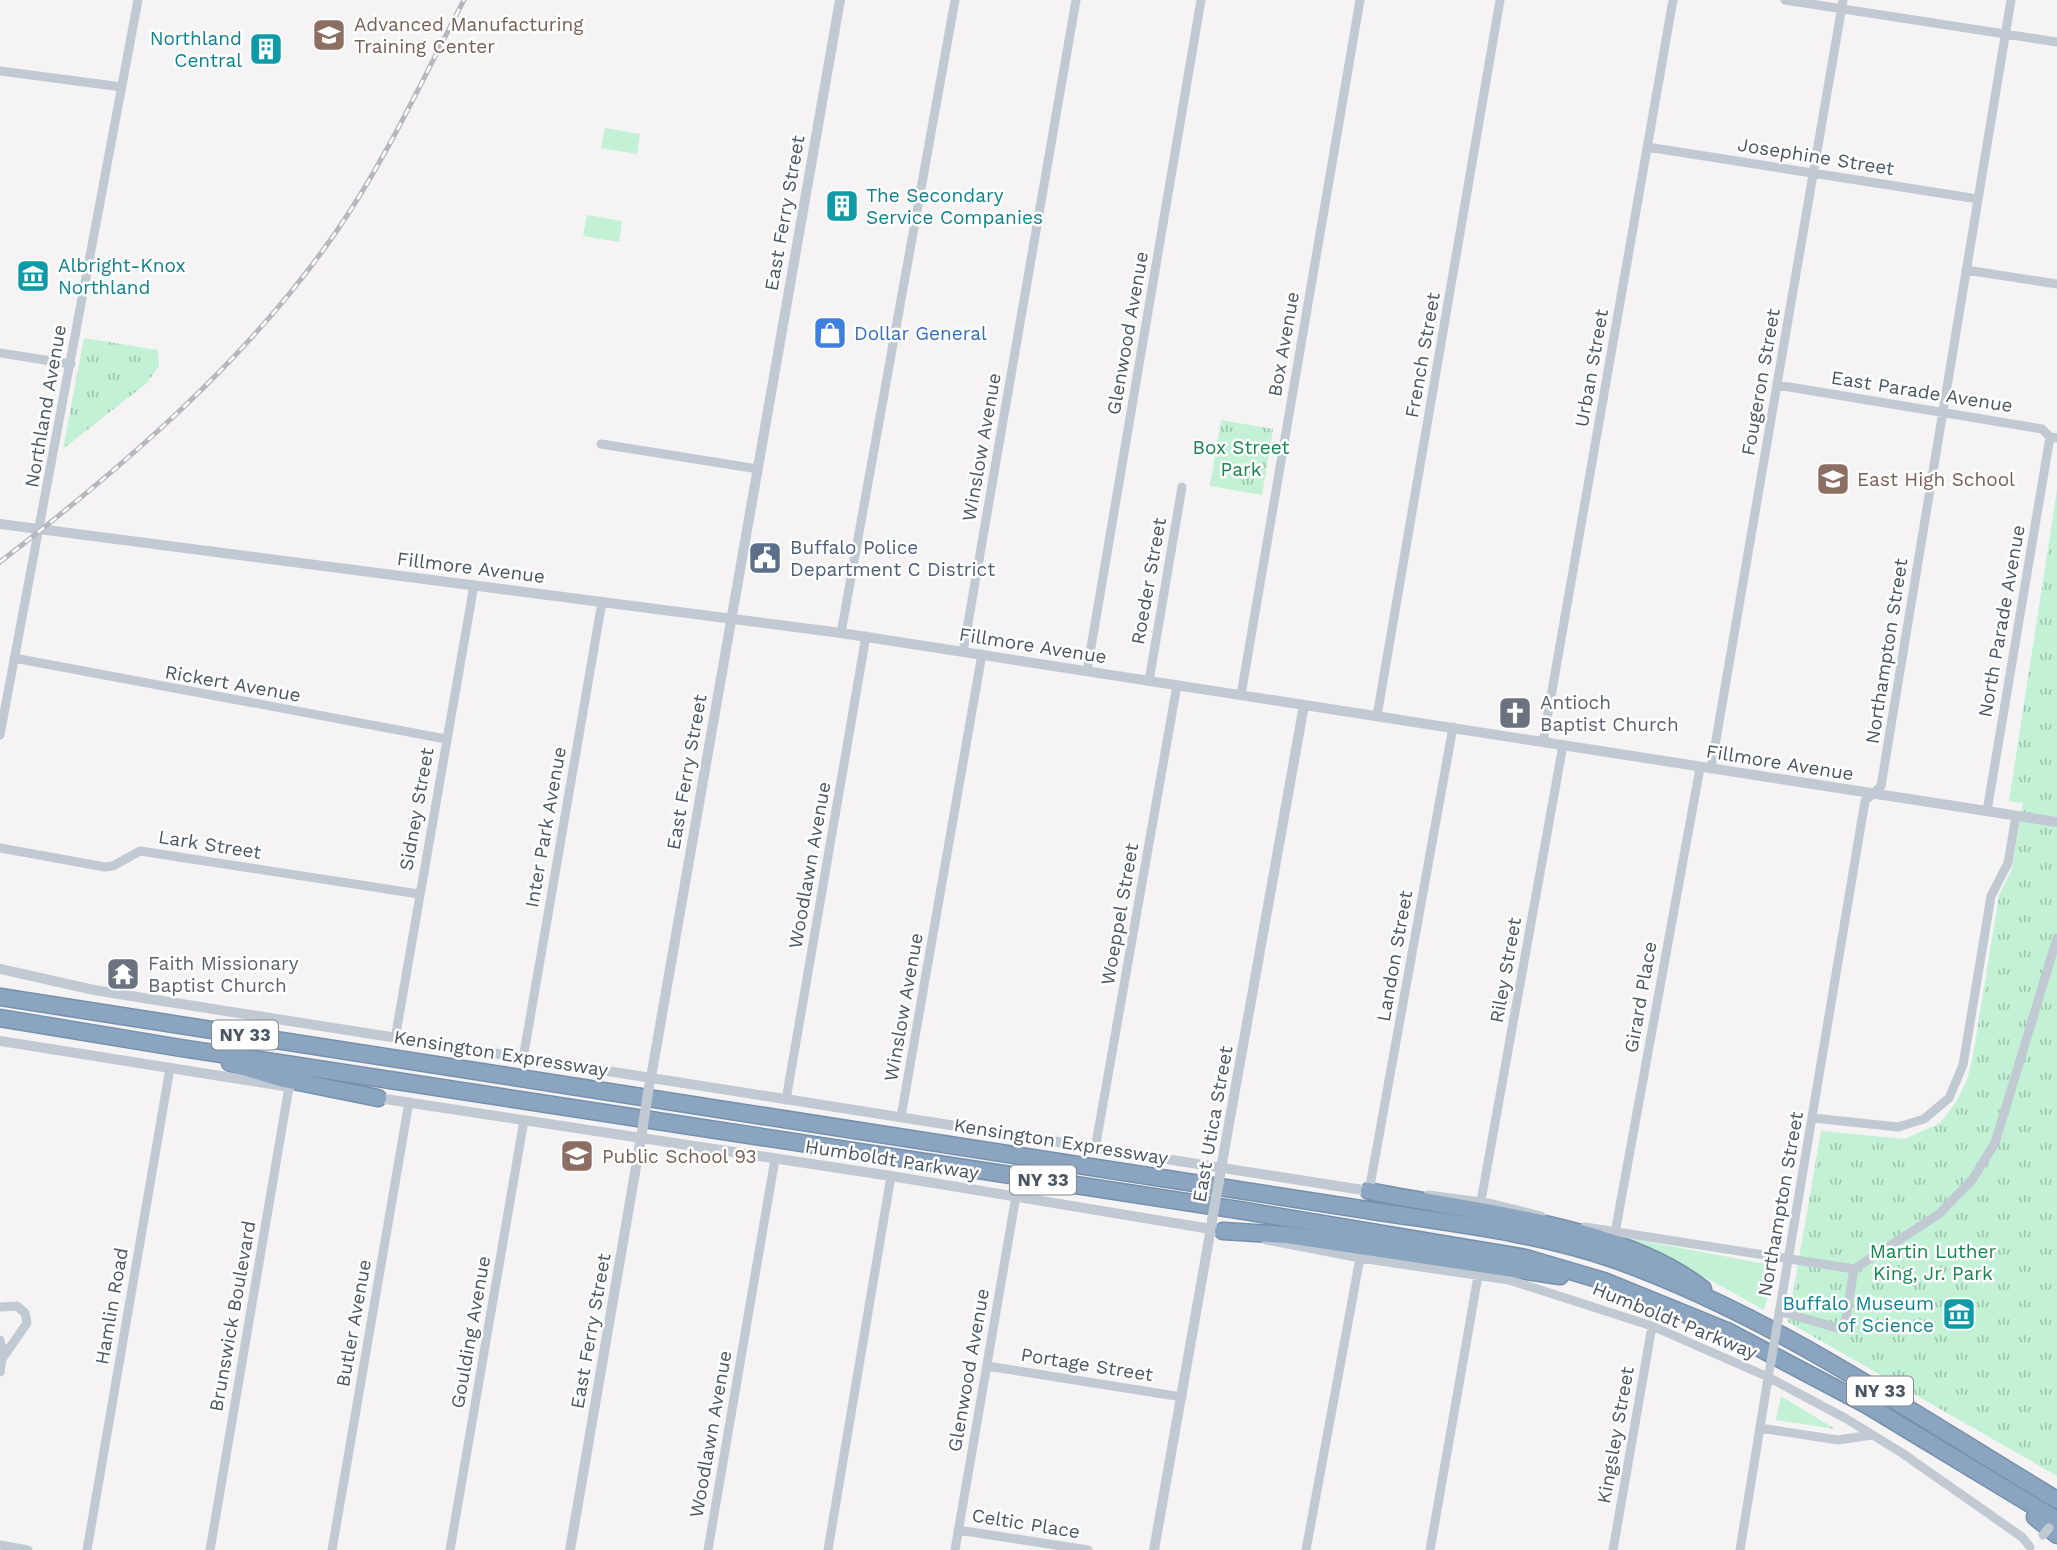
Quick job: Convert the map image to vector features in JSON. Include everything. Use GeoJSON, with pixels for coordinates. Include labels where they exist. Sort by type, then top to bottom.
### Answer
{"type":"FeatureCollection","features":[{"type":"Feature","properties":{"kind":"highway","name":"Kensington Expressway"},"geometry":{"type":"LineString","coordinates":[[3,996],[1476,1227],[1614,1260],[1724,1305],[1852,1374],[2057,1500]]}},
{"type":"Feature","properties":{"kind":"highway","name":"NY 33"},"geometry":{"type":"LineString","coordinates":[[0,1018],[1470,1247],[1549,1264],[1677,1308],[1807,1371],[1987,1478],[2053,1528]]}},
{"type":"Feature","properties":{"kind":"highway"},"geometry":{"type":"LineString","coordinates":[[181,1048],[284,1079],[378,1098]]}},
{"type":"Feature","properties":{"kind":"highway"},"geometry":{"type":"LineString","coordinates":[[1369,1191],[1507,1216],[1596,1238],[1646,1257],[1695,1282],[1724,1305]]}},
{"type":"Feature","properties":{"kind":"highway"},"geometry":{"type":"LineString","coordinates":[[1215,1226],[1604,1281]]}},
{"type":"Feature","properties":{"kind":"highway"},"geometry":{"type":"LineString","coordinates":[[2031,1484],[2057,1490]]}},
{"type":"Feature","properties":{"kind":"street","name":"Northland Avenue"},"geometry":{"type":"LineString","coordinates":[[0,735],[37,529],[48,491],[138,0]]}},
{"type":"Feature","properties":{"kind":"street","name":"East Ferry Street"},"geometry":{"type":"LineString","coordinates":[[570,1550],[730,618],[840,0]]}},
{"type":"Feature","properties":{"kind":"street"},"geometry":{"type":"LineString","coordinates":[[841,633],[955,0]]}},
{"type":"Feature","properties":{"kind":"street","name":"Winslow Avenue"},"geometry":{"type":"LineString","coordinates":[[963,652],[1076,0]]}},
{"type":"Feature","properties":{"kind":"street","name":"Glenwood Avenue"},"geometry":{"type":"LineString","coordinates":[[1087,671],[1201,0]]}},
{"type":"Feature","properties":{"kind":"street","name":"Box Avenue"},"geometry":{"type":"LineString","coordinates":[[1241,695],[1360,0]]}},
{"type":"Feature","properties":{"kind":"street","name":"French Street"},"geometry":{"type":"LineString","coordinates":[[1377,716],[1500,0]]}},
{"type":"Feature","properties":{"kind":"street","name":"Urban Street"},"geometry":{"type":"LineString","coordinates":[[1543,742],[1673,0]]}},
{"type":"Feature","properties":{"kind":"street"},"geometry":{"type":"LineString","coordinates":[[1785,0],[1842,4],[2057,42]]}},
{"type":"Feature","properties":{"kind":"street","name":"Northampton Street"},"geometry":{"type":"LineString","coordinates":[[1740,1550],[1865,801],[1881,786],[2011,0]]}},
{"type":"Feature","properties":{"kind":"street","name":"Fougeron Street"},"geometry":{"type":"LineString","coordinates":[[1705,768],[1777,385],[1842,4]]}},
{"type":"Feature","properties":{"kind":"street"},"geometry":{"type":"LineString","coordinates":[[0,71],[122,88]]}},
{"type":"Feature","properties":{"kind":"street","name":"Josephine Street"},"geometry":{"type":"LineString","coordinates":[[1647,147],[1978,199]]}},
{"type":"Feature","properties":{"kind":"street"},"geometry":{"type":"LineString","coordinates":[[1966,270],[2057,284]]}},
{"type":"Feature","properties":{"kind":"street"},"geometry":{"type":"LineString","coordinates":[[0,353],[71,364]]}},
{"type":"Feature","properties":{"kind":"street","name":"East Parade Avenue"},"geometry":{"type":"LineString","coordinates":[[1777,385],[2042,429],[2053,438]]}},
{"type":"Feature","properties":{"kind":"street","name":"North Parade Avenue"},"geometry":{"type":"LineString","coordinates":[[1987,811],[2053,438]]}},
{"type":"Feature","properties":{"kind":"street"},"geometry":{"type":"LineString","coordinates":[[601,444],[758,469]]}},
{"type":"Feature","properties":{"kind":"street","name":"Roeder Street"},"geometry":{"type":"LineString","coordinates":[[1149,681],[1182,487]]}},
{"type":"Feature","properties":{"kind":"street","name":"Fillmore Avenue"},"geometry":{"type":"LineString","coordinates":[[0,524],[866,636],[2057,822]]}},
{"type":"Feature","properties":{"kind":"street","name":"Sidney Street"},"geometry":{"type":"LineString","coordinates":[[395,1039],[474,585]]}},
{"type":"Feature","properties":{"kind":"street","name":"Inter Park Avenue"},"geometry":{"type":"LineString","coordinates":[[523,1059],[602,602]]}},
{"type":"Feature","properties":{"kind":"street","name":"Woodlawn Avenue"},"geometry":{"type":"LineString","coordinates":[[786,1100],[866,636]]}},
{"type":"Feature","properties":{"kind":"street","name":"Winslow Avenue"},"geometry":{"type":"LineString","coordinates":[[901,1117],[982,654]]}},
{"type":"Feature","properties":{"kind":"street","name":"Rickert Avenue"},"geometry":{"type":"LineString","coordinates":[[14,658],[446,739]]}},
{"type":"Feature","properties":{"kind":"street","name":"Woeppel Street"},"geometry":{"type":"LineString","coordinates":[[1095,1149],[1177,685]]}},
{"type":"Feature","properties":{"kind":"street","name":"East Utica Street"},"geometry":{"type":"LineString","coordinates":[[1154,1550],[1215,1226],[1220,1171],[1304,705]]}},
{"type":"Feature","properties":{"kind":"street","name":"Landon Street"},"geometry":{"type":"LineString","coordinates":[[1369,1191],[1453,727]]}},
{"type":"Feature","properties":{"kind":"street","name":"Riley Street"},"geometry":{"type":"LineString","coordinates":[[1481,1202],[1563,745]]}},
{"type":"Feature","properties":{"kind":"street","name":"Girard Place"},"geometry":{"type":"LineString","coordinates":[[1615,1233],[1705,768]]}},
{"type":"Feature","properties":{"kind":"street"},"geometry":{"type":"LineString","coordinates":[[1812,1118],[1898,1127],[1924,1119],[1949,1098],[1964,1065],[1991,896],[2007,863],[2016,816]]}},
{"type":"Feature","properties":{"kind":"street","name":"Lark Street"},"geometry":{"type":"LineString","coordinates":[[0,848],[109,867],[141,851],[419,894]]}},
{"type":"Feature","properties":{"kind":"street"},"geometry":{"type":"LineString","coordinates":[[0,969],[94,990],[523,1059],[650,1083],[901,1117],[1220,1171],[1369,1191],[1481,1202],[1615,1233],[1854,1269],[1939,1214],[1972,1180],[1995,1143],[2057,937]]}},
{"type":"Feature","properties":{"kind":"street","name":"Humboldt Parkway"},"geometry":{"type":"LineString","coordinates":[[0,1041],[289,1087],[641,1135],[775,1159],[1215,1226],[1360,1258],[1509,1280],[1652,1326],[1769,1372],[1872,1435],[2022,1537],[2029,1548]]}},
{"type":"Feature","properties":{"kind":"street","name":"Hamlin Road"},"geometry":{"type":"LineString","coordinates":[[87,1550],[170,1068]]}},
{"type":"Feature","properties":{"kind":"street","name":"Brunswick Boulevard"},"geometry":{"type":"LineString","coordinates":[[210,1550],[289,1087]]}},
{"type":"Feature","properties":{"kind":"street","name":"Butler Avenue"},"geometry":{"type":"LineString","coordinates":[[332,1550],[409,1102]]}},
{"type":"Feature","properties":{"kind":"street","name":"Goulding Avenue"},"geometry":{"type":"LineString","coordinates":[[450,1550],[524,1120]]}},
{"type":"Feature","properties":{"kind":"street","name":"Woodlawn Avenue"},"geometry":{"type":"LineString","coordinates":[[708,1550],[775,1159]]}},
{"type":"Feature","properties":{"kind":"street"},"geometry":{"type":"LineString","coordinates":[[828,1550],[891,1176]]}},
{"type":"Feature","properties":{"kind":"street","name":"Glenwood Avenue"},"geometry":{"type":"LineString","coordinates":[[955,1550],[1016,1196]]}},
{"type":"Feature","properties":{"kind":"street"},"geometry":{"type":"LineString","coordinates":[[1306,1550],[1360,1258]]}},
{"type":"Feature","properties":{"kind":"street"},"geometry":{"type":"LineString","coordinates":[[1778,1315],[1844,1331],[1854,1269]]}},
{"type":"Feature","properties":{"kind":"street"},"geometry":{"type":"LineString","coordinates":[[1430,1550],[1478,1276]]}},
{"type":"Feature","properties":{"kind":"street"},"geometry":{"type":"LineString","coordinates":[[1,1306],[17,1306],[25,1313],[27,1323],[21,1334],[9,1345],[2,1359]]}},
{"type":"Feature","properties":{"kind":"street","name":"Kingsley Street"},"geometry":{"type":"LineString","coordinates":[[1613,1550],[1652,1326]]}},
{"type":"Feature","properties":{"kind":"street"},"geometry":{"type":"LineString","coordinates":[[0,1372],[0,1338],[11,1339],[21,1334]]}},
{"type":"Feature","properties":{"kind":"street","name":"Portage Street"},"geometry":{"type":"LineString","coordinates":[[987,1366],[1182,1397]]}},
{"type":"Feature","properties":{"kind":"street"},"geometry":{"type":"LineString","coordinates":[[1760,1428],[1838,1440],[1872,1435]]}},
{"type":"Feature","properties":{"kind":"street"},"geometry":{"type":"LineString","coordinates":[[2029,1548],[2053,1528]]}},
{"type":"Feature","properties":{"kind":"street","name":"Celtic Place"},"geometry":{"type":"LineString","coordinates":[[958,1530],[1087,1550]]}},
{"type":"Feature","properties":{"kind":"street"},"geometry":{"type":"LineString","coordinates":[[0,1545],[28,1550]]}},
{"type":"Feature","properties":{"kind":"green space"},"geometry":{"type":"Polygon","coordinates":[[[605,128],[640,134],[637,154],[601,148],[605,128]]]}},
{"type":"Feature","properties":{"kind":"green space"},"geometry":{"type":"Polygon","coordinates":[[[587,215],[622,221],[619,242],[583,236],[587,215]]]}},
{"type":"Feature","properties":{"kind":"green space"},"geometry":{"type":"Polygon","coordinates":[[[84,338],[158,350],[159,366],[147,383],[63,449],[84,338]]]}},
{"type":"Feature","properties":{"kind":"green space","name":"Box Street Park"},"geometry":{"type":"Polygon","coordinates":[[[1221,420],[1273,429],[1262,495],[1210,486],[1221,420]]]}},
{"type":"Feature","properties":{"kind":"green space","name":"Martin Luther King, Jr. Park"},"geometry":{"type":"Polygon","coordinates":[[[2057,490],[2057,1476],[1788,1322],[1821,1131],[1905,1139],[1940,1123],[1956,1102],[1967,1080],[1999,895],[2012,869],[2023,803],[2009,801],[2057,490]]]}},
{"type":"Feature","properties":{"kind":"green space"},"geometry":{"type":"Polygon","coordinates":[[[1606,1234],[1771,1265],[1771,1282],[1764,1310],[1712,1281],[1606,1234]]]}},
{"type":"Feature","properties":{"kind":"green space"},"geometry":{"type":"Polygon","coordinates":[[[1781,1396],[1835,1429],[1776,1420],[1781,1396]]]}},
{"type":"Feature","properties":{"kind":"railway"},"geometry":{"type":"LineString","coordinates":[[0,562],[92,488],[181,410],[263,325],[301,280],[336,232],[371,176],[464,0]]}},
{"type":"Feature","properties":{"kind":"place","name":"Advanced Manufacturing Training Center"},"geometry":{"type":"Point","coordinates":[329,35]}},
{"type":"Feature","properties":{"kind":"place","name":"Northland Central"},"geometry":{"type":"Point","coordinates":[266,49]}},
{"type":"Feature","properties":{"kind":"place","name":"The Secondary Service Companies"},"geometry":{"type":"Point","coordinates":[842,206]}},
{"type":"Feature","properties":{"kind":"place","name":"Albright-Knox Northland"},"geometry":{"type":"Point","coordinates":[33,276]}},
{"type":"Feature","properties":{"kind":"place","name":"Dollar General"},"geometry":{"type":"Point","coordinates":[830,333]}},
{"type":"Feature","properties":{"kind":"place","name":"East High School"},"geometry":{"type":"Point","coordinates":[1833,479]}},
{"type":"Feature","properties":{"kind":"place","name":"Buffalo Police Department C District"},"geometry":{"type":"Point","coordinates":[765,558]}},
{"type":"Feature","properties":{"kind":"place","name":"Antioch Baptist Church"},"geometry":{"type":"Point","coordinates":[1515,713]}},
{"type":"Feature","properties":{"kind":"place","name":"Faith Missionary Baptist Church"},"geometry":{"type":"Point","coordinates":[123,974]}},
{"type":"Feature","properties":{"kind":"place","name":"Public School 93"},"geometry":{"type":"Point","coordinates":[577,1156]}},
{"type":"Feature","properties":{"kind":"place","name":"Buffalo Museum of Science"},"geometry":{"type":"Point","coordinates":[1959,1314]}}]}
